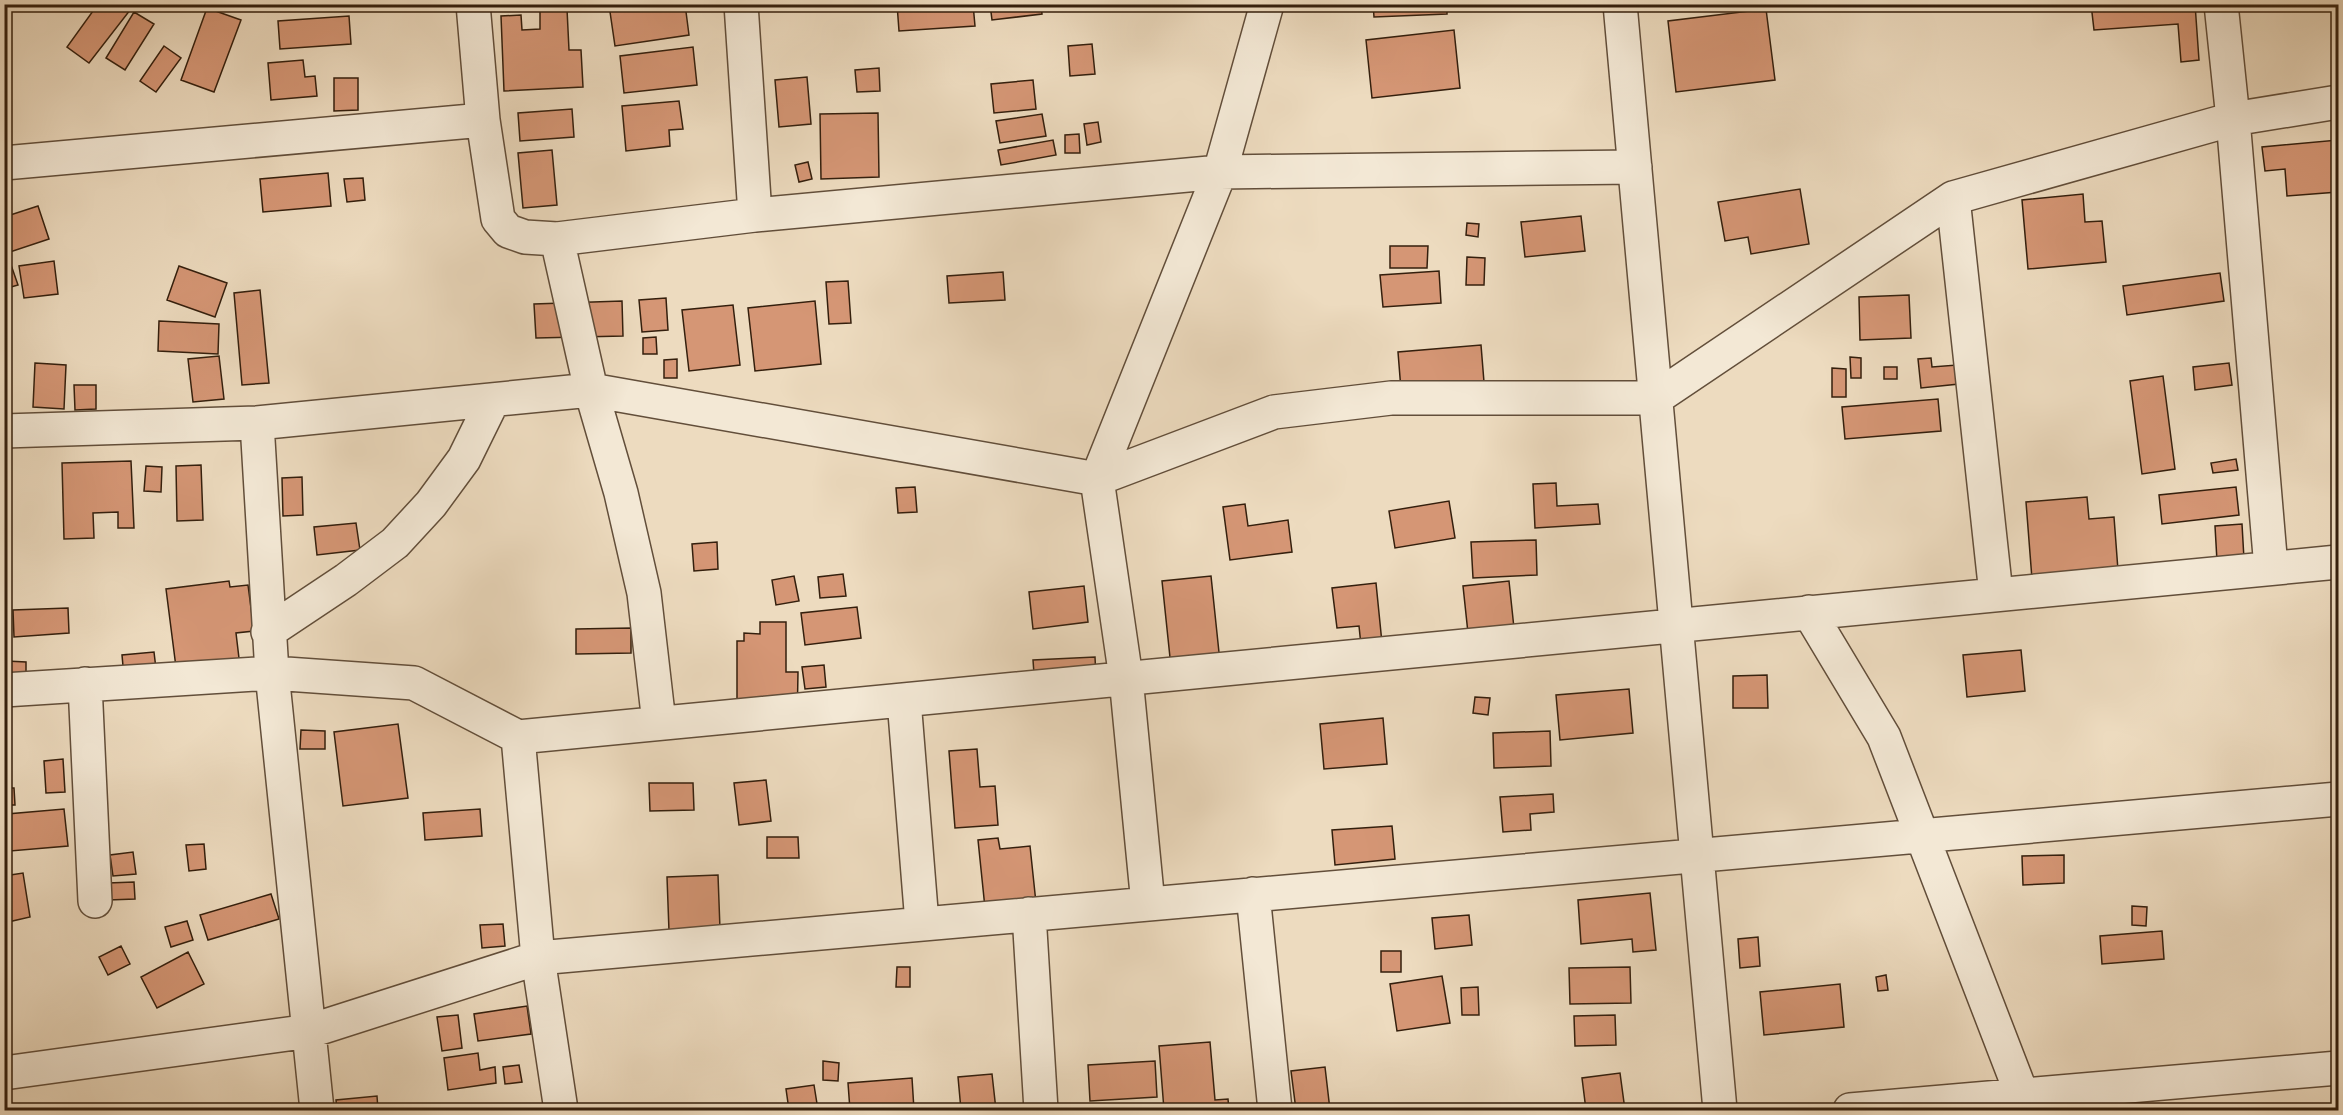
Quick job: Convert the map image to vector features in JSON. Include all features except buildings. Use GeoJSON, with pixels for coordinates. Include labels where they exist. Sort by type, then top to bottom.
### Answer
{"type":"FeatureCollection","features":[{"type":"Feature","properties":{"kind":"street"},"geometry":{"type":"LineString","coordinates":[[474,4],[483,120],[498,219],[508,231],[525,237],[556,239],[755,215],[1220,172],[1635,167]]}},
{"type":"Feature","properties":{"kind":"street"},"geometry":{"type":"LineString","coordinates":[[741,4],[755,215]]}},
{"type":"Feature","properties":{"kind":"street"},"geometry":{"type":"LineString","coordinates":[[1148,904],[1126,678],[1097,479],[1220,172],[1267,4]]}},
{"type":"Feature","properties":{"kind":"street"},"geometry":{"type":"LineString","coordinates":[[1620,4],[1720,1110]]}},
{"type":"Feature","properties":{"kind":"street"},"geometry":{"type":"LineString","coordinates":[[2221,4],[2271,568]]}},
{"type":"Feature","properties":{"kind":"street"},"geometry":{"type":"LineString","coordinates":[[4,431],[257,423],[591,390],[1097,479],[1274,412],[1390,398],[1656,398],[1953,198],[2233,119],[2338,102]]}},
{"type":"Feature","properties":{"kind":"street"},"geometry":{"type":"LineString","coordinates":[[4,163],[483,120]]}},
{"type":"Feature","properties":{"kind":"street"},"geometry":{"type":"LineString","coordinates":[[1953,198],[1996,594]]}},
{"type":"Feature","properties":{"kind":"street"},"geometry":{"type":"LineString","coordinates":[[556,239],[591,390],[621,493],[644,593],[659,723]]}},
{"type":"Feature","properties":{"kind":"street"},"geometry":{"type":"LineString","coordinates":[[268,632],[346,580],[395,543],[431,504],[464,459],[493,400]]}},
{"type":"Feature","properties":{"kind":"street"},"geometry":{"type":"LineString","coordinates":[[257,423],[268,632],[317,1110]]}},
{"type":"Feature","properties":{"kind":"street"},"geometry":{"type":"LineString","coordinates":[[4,690],[272,674],[414,683],[518,736],[2338,562]]}},
{"type":"Feature","properties":{"kind":"street"},"geometry":{"type":"LineString","coordinates":[[1809,612],[1884,737],[2022,1095]]}},
{"type":"Feature","properties":{"kind":"street"},"geometry":{"type":"LineString","coordinates":[[85,684],[95,901]]}},
{"type":"Feature","properties":{"kind":"street"},"geometry":{"type":"LineString","coordinates":[[904,700],[922,923]]}},
{"type":"Feature","properties":{"kind":"street"},"geometry":{"type":"LineString","coordinates":[[518,736],[538,958],[561,1110]]}},
{"type":"Feature","properties":{"kind":"street"},"geometry":{"type":"LineString","coordinates":[[4,1073],[310,1031],[538,958],[2338,799]]}},
{"type":"Feature","properties":{"kind":"street"},"geometry":{"type":"LineString","coordinates":[[1253,894],[1275,1110]]}},
{"type":"Feature","properties":{"kind":"street"},"geometry":{"type":"LineString","coordinates":[[1029,914],[1041,1110]]}},
{"type":"Feature","properties":{"kind":"street"},"geometry":{"type":"LineString","coordinates":[[1850,1110],[2338,1068],[2338,1073]]}}]}
